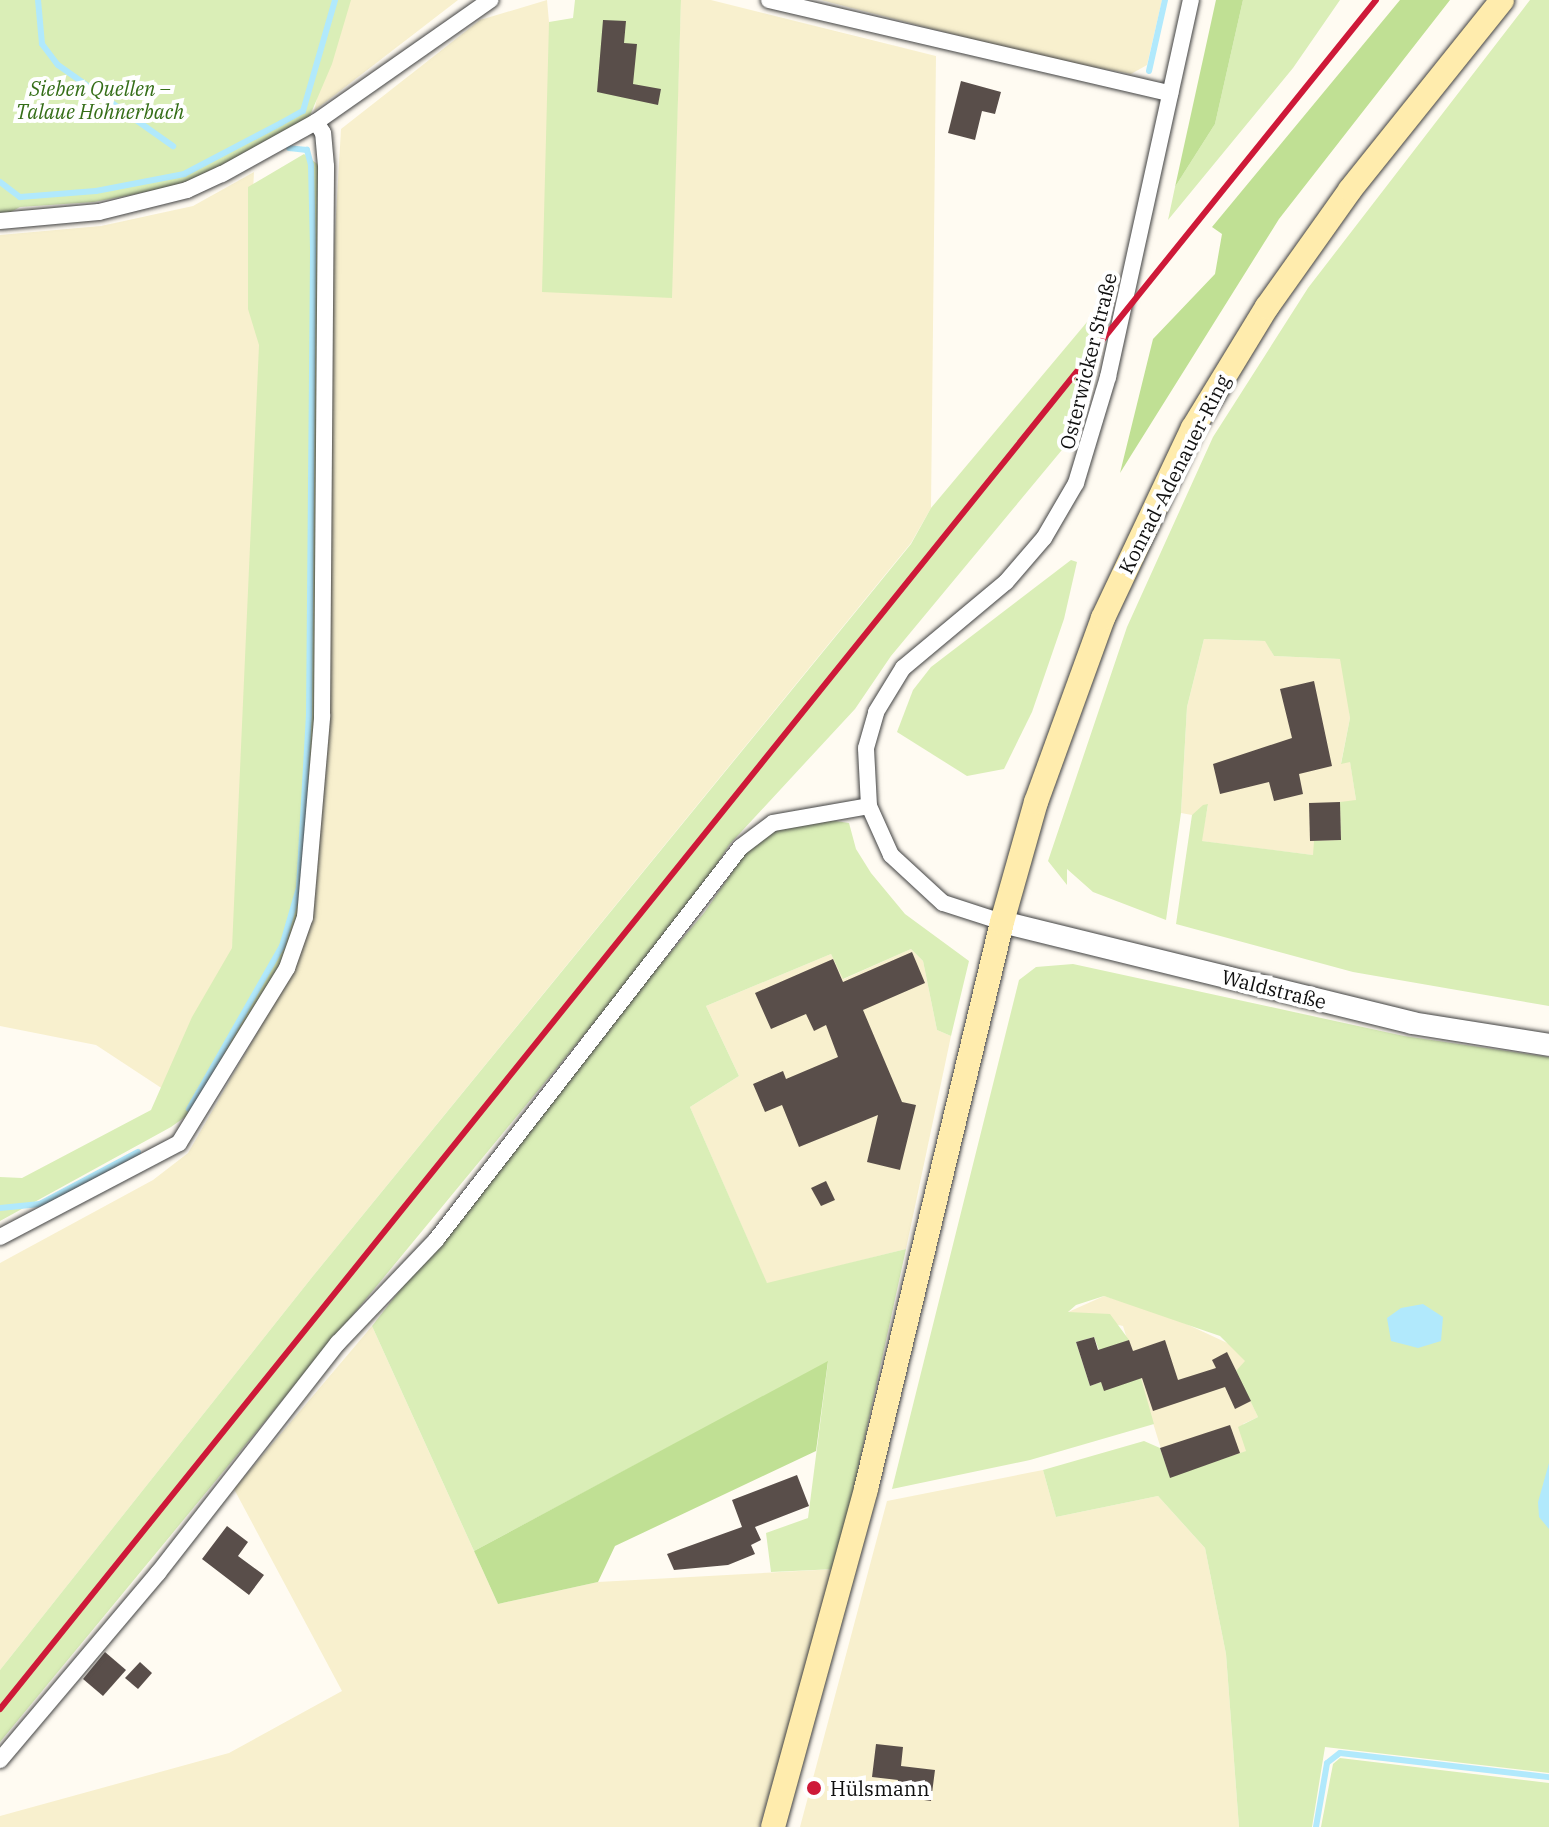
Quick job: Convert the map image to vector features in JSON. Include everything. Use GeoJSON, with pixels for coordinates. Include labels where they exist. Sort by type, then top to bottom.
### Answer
{"type":"FeatureCollection","features":[{"type":"Feature","properties":{"kind":"main road","name":"Konrad-Adenauer-Ring"},"geometry":{"type":"LineString","coordinates":[[773,1827],[862,1504],[1002,922],[1036,802],[1103,618],[1193,428],[1267,307],[1341,203],[1502,0]]}},
{"type":"Feature","properties":{"kind":"street"},"geometry":{"type":"LineString","coordinates":[[0,221],[99,212],[187,190],[316,122],[476,5],[490,0]]}},
{"type":"Feature","properties":{"kind":"street"},"geometry":{"type":"LineString","coordinates":[[769,0],[1170,93]]}},
{"type":"Feature","properties":{"kind":"street","name":"Osterwicker Straße"},"geometry":{"type":"LineString","coordinates":[[1002,922],[956,910],[913,879],[883,841],[869,806],[866,748],[876,712],[893,681],[1026,560],[1059,515],[1085,461],[1191,0]]}},
{"type":"Feature","properties":{"kind":"street"},"geometry":{"type":"LineString","coordinates":[[0,1237],[179,1143],[287,968],[305,917],[322,717],[326,166],[323,133],[316,122]]}},
{"type":"Feature","properties":{"kind":"street"},"geometry":{"type":"LineString","coordinates":[[0,1760],[158,1573],[338,1343],[436,1240],[741,847],[773,823],[869,806]]}},
{"type":"Feature","properties":{"kind":"street","name":"Waldstraße"},"geometry":{"type":"LineString","coordinates":[[1002,922],[1412,1023],[1549,1045]]}},
{"type":"Feature","properties":{"kind":"shaded area"},"geometry":{"type":"Polygon","coordinates":[[[340,0],[458,0],[314,111],[340,0]]]}},
{"type":"Feature","properties":{"kind":"shaded area"},"geometry":{"type":"Polygon","coordinates":[[[547,0],[549,22],[671,298],[681,0],[711,0],[936,56],[931,508],[911,543],[313,1276],[0,1670],[0,1263],[153,1180],[188,1153],[292,972],[341,129],[480,20],[547,0]]]}},
{"type":"Feature","properties":{"kind":"shaded area"},"geometry":{"type":"Polygon","coordinates":[[[821,0],[1162,0],[1147,65],[1131,74],[1037,56],[821,0]]]}},
{"type":"Feature","properties":{"kind":"shaded area"},"geometry":{"type":"Polygon","coordinates":[[[254,172],[248,287],[263,334],[238,913],[230,960],[172,1095],[96,1045],[0,1026],[0,235],[101,226],[193,206],[254,172]]]}},
{"type":"Feature","properties":{"kind":"shaded area"},"geometry":{"type":"Polygon","coordinates":[[[1204,639],[1266,641],[1274,656],[1341,659],[1345,665],[1350,718],[1341,763],[1350,761],[1356,800],[1341,840],[1313,855],[1201,841],[1208,805],[1192,815],[1181,813],[1187,707],[1204,639]]]}},
{"type":"Feature","properties":{"kind":"shaded area"},"geometry":{"type":"Polygon","coordinates":[[[911,949],[923,961],[937,1030],[951,1036],[906,1249],[767,1284],[690,1107],[739,1076],[706,1006],[831,954],[844,979],[911,949]]]}},
{"type":"Feature","properties":{"kind":"shaded area"},"geometry":{"type":"Polygon","coordinates":[[[1104,1296],[1167,1315],[1238,1348],[1246,1361],[1237,1371],[1258,1417],[1243,1424],[1247,1451],[1170,1478],[1123,1326],[1066,1313],[1104,1296]]]}},
{"type":"Feature","properties":{"kind":"shaded area"},"geometry":{"type":"Polygon","coordinates":[[[372,1326],[498,1604],[598,1582],[836,1569],[759,1827],[0,1827],[0,1816],[229,1753],[342,1691],[234,1489],[372,1326]]]}},
{"type":"Feature","properties":{"kind":"shaded area"},"geometry":{"type":"Polygon","coordinates":[[[1043,1470],[1056,1517],[1158,1496],[1205,1548],[1226,1654],[1239,1827],[800,1827],[887,1501],[1043,1470]]]}},
{"type":"Feature","properties":{"kind":"green space","name":"Sieben Quellen – Talaue Hohnerbach"},"geometry":{"type":"Polygon","coordinates":[[[0,0],[351,0],[332,64],[308,120],[199,182],[94,202],[20,207],[0,218],[0,0]]]}},
{"type":"Feature","properties":{"kind":"green space"},"geometry":{"type":"Polygon","coordinates":[[[575,0],[681,0],[672,298],[542,292],[549,22],[573,18],[575,0]]]}},
{"type":"Feature","properties":{"kind":"green space"},"geometry":{"type":"Polygon","coordinates":[[[1216,0],[1243,0],[1215,124],[1175,187],[1216,0]]]}},
{"type":"Feature","properties":{"kind":"green space"},"geometry":{"type":"Polygon","coordinates":[[[1243,0],[1340,0],[1293,68],[1168,220],[1175,187],[1215,124],[1243,0]]]}},
{"type":"Feature","properties":{"kind":"green space"},"geometry":{"type":"Polygon","coordinates":[[[1400,0],[1450,0],[1279,219],[1120,473],[1153,339],[1215,274],[1222,234],[1212,227],[1400,0]]]}},
{"type":"Feature","properties":{"kind":"green space"},"geometry":{"type":"Polygon","coordinates":[[[1530,0],[1549,0],[1549,1006],[1353,972],[1176,924],[1192,815],[1203,805],[1208,804],[1202,841],[1313,855],[1314,841],[1341,840],[1340,802],[1356,800],[1350,762],[1341,764],[1350,718],[1340,659],[1274,656],[1265,641],[1204,639],[1187,707],[1181,813],[1166,920],[1093,892],[1067,869],[1067,885],[1048,861],[1127,627],[1213,437],[1308,288],[1530,0]]]}},
{"type":"Feature","properties":{"kind":"green space"},"geometry":{"type":"Polygon","coordinates":[[[304,154],[320,166],[321,600],[308,891],[289,957],[206,1102],[171,1127],[0,1221],[0,1177],[22,1178],[151,1110],[192,1017],[232,948],[259,345],[248,309],[248,187],[304,154]]]}},
{"type":"Feature","properties":{"kind":"green space"},"geometry":{"type":"Polygon","coordinates":[[[1108,297],[1081,427],[891,656],[855,709],[729,845],[693,903],[0,1742],[0,1670],[313,1276],[911,544],[931,508],[1108,297]]]}},
{"type":"Feature","properties":{"kind":"green space"},"geometry":{"type":"Polygon","coordinates":[[[1071,560],[1077,562],[1064,619],[1032,712],[1004,769],[967,776],[897,732],[913,690],[931,667],[1071,560]]]}},
{"type":"Feature","properties":{"kind":"green space"},"geometry":{"type":"Polygon","coordinates":[[[829,820],[849,823],[856,849],[871,873],[905,914],[969,961],[951,1036],[937,1030],[923,961],[911,949],[843,979],[831,954],[706,1006],[739,1076],[690,1107],[767,1283],[906,1249],[836,1569],[771,1572],[766,1533],[808,1518],[828,1362],[474,1551],[372,1326],[586,1052],[704,913],[746,852],[775,831],[829,820]]]}},
{"type":"Feature","properties":{"kind":"green space"},"geometry":{"type":"Polygon","coordinates":[[[1073,964],[1404,1036],[1549,1057],[1549,1773],[1325,1747],[1312,1827],[1239,1827],[1226,1654],[1205,1548],[1158,1496],[1056,1517],[1043,1470],[1144,1441],[1160,1448],[1170,1477],[1246,1451],[1238,1427],[1258,1417],[1236,1371],[1245,1361],[1220,1336],[1104,1296],[1076,1305],[1068,1312],[1110,1314],[1129,1340],[1100,1353],[1094,1337],[1076,1342],[1090,1386],[1138,1368],[1154,1424],[1030,1460],[892,1489],[1019,980],[1036,967],[1073,964]]]}},
{"type":"Feature","properties":{"kind":"green space"},"geometry":{"type":"Polygon","coordinates":[[[828,1361],[816,1451],[615,1546],[598,1582],[498,1604],[474,1551],[828,1361]]]}},
{"type":"Feature","properties":{"kind":"green space"},"geometry":{"type":"Polygon","coordinates":[[[1340,1758],[1549,1783],[1549,1827],[1321,1827],[1333,1764],[1340,1758]]]}},
{"type":"Feature","properties":{"kind":"water"},"geometry":{"type":"Polygon","coordinates":[[[1423,1304],[1443,1317],[1441,1341],[1418,1348],[1391,1341],[1387,1318],[1401,1308],[1423,1304]]]}},
{"type":"Feature","properties":{"kind":"water"},"geometry":{"type":"Polygon","coordinates":[[[1549,1463],[1549,1529],[1539,1517],[1538,1502],[1549,1463]]]}},
{"type":"Feature","properties":{"kind":"building"},"geometry":{"type":"Polygon","coordinates":[[[603,20],[626,21],[624,43],[637,44],[633,84],[661,89],[658,105],[597,92],[603,20]]]}},
{"type":"Feature","properties":{"kind":"building"},"geometry":{"type":"Polygon","coordinates":[[[961,81],[1001,92],[995,114],[982,111],[975,140],[948,133],[961,81]]]}},
{"type":"Feature","properties":{"kind":"building"},"geometry":{"type":"Polygon","coordinates":[[[1314,681],[1332,766],[1299,774],[1303,794],[1274,801],[1269,782],[1220,794],[1213,764],[1292,738],[1280,689],[1314,681]]]}},
{"type":"Feature","properties":{"kind":"building"},"geometry":{"type":"Polygon","coordinates":[[[1340,802],[1341,840],[1310,841],[1309,803],[1340,802]]]}},
{"type":"Feature","properties":{"kind":"building"},"geometry":{"type":"Polygon","coordinates":[[[912,952],[925,983],[863,1010],[902,1102],[916,1105],[900,1170],[867,1162],[878,1115],[799,1147],[782,1105],[765,1112],[753,1084],[783,1071],[786,1079],[838,1057],[826,1025],[814,1031],[806,1014],[771,1029],[755,993],[833,959],[843,982],[912,952]]]}},
{"type":"Feature","properties":{"kind":"building"},"geometry":{"type":"Polygon","coordinates":[[[826,1181],[835,1200],[821,1206],[811,1188],[826,1181]]]}},
{"type":"Feature","properties":{"kind":"building"},"geometry":{"type":"Polygon","coordinates":[[[1094,1337],[1098,1350],[1129,1340],[1133,1351],[1165,1340],[1178,1380],[1216,1368],[1212,1360],[1227,1352],[1251,1401],[1235,1409],[1225,1387],[1153,1411],[1142,1378],[1104,1391],[1101,1382],[1090,1386],[1076,1342],[1094,1337]]]}},
{"type":"Feature","properties":{"kind":"building"},"geometry":{"type":"Polygon","coordinates":[[[1230,1425],[1240,1453],[1170,1478],[1160,1448],[1230,1425]]]}},
{"type":"Feature","properties":{"kind":"building"},"geometry":{"type":"Polygon","coordinates":[[[797,1475],[809,1506],[755,1527],[761,1540],[751,1545],[755,1554],[728,1565],[674,1570],[667,1554],[742,1527],[732,1500],[797,1475]]]}},
{"type":"Feature","properties":{"kind":"building"},"geometry":{"type":"Polygon","coordinates":[[[227,1526],[248,1542],[238,1556],[264,1575],[249,1595],[202,1559],[227,1526]]]}},
{"type":"Feature","properties":{"kind":"building"},"geometry":{"type":"Polygon","coordinates":[[[105,1652],[126,1670],[103,1696],[83,1679],[105,1652]]]}},
{"type":"Feature","properties":{"kind":"building"},"geometry":{"type":"Polygon","coordinates":[[[140,1662],[152,1673],[138,1689],[125,1678],[140,1662]]]}},
{"type":"Feature","properties":{"kind":"building"},"geometry":{"type":"Polygon","coordinates":[[[876,1744],[903,1747],[901,1766],[935,1770],[931,1801],[896,1796],[898,1780],[872,1777],[876,1744]]]}},
{"type":"Feature","properties":{"kind":"waterway"},"geometry":{"type":"LineString","coordinates":[[38,0],[42,44],[58,65],[173,146]]}},
{"type":"Feature","properties":{"kind":"waterway"},"geometry":{"type":"LineString","coordinates":[[0,182],[20,197],[96,191],[184,174],[281,123],[303,111],[335,0]]}},
{"type":"Feature","properties":{"kind":"waterway"},"geometry":{"type":"LineString","coordinates":[[1149,71],[1165,0]]}},
{"type":"Feature","properties":{"kind":"waterway"},"geometry":{"type":"LineString","coordinates":[[189,1109],[282,946],[299,888],[309,715],[313,248],[311,165],[307,150],[289,148]]}},
{"type":"Feature","properties":{"kind":"waterway"},"geometry":{"type":"LineString","coordinates":[[0,1208],[40,1204],[138,1152]]}},
{"type":"Feature","properties":{"kind":"waterway"},"geometry":{"type":"LineString","coordinates":[[1316,1827],[1327,1763],[1340,1753],[1549,1777]]}},
{"type":"Feature","properties":{"kind":"railway"},"geometry":{"type":"LineString","coordinates":[[0,1709],[1376,0]]}},
{"type":"Feature","properties":{"kind":"place","name":"Hülsmann"},"geometry":{"type":"Point","coordinates":[814,1788]}}]}
